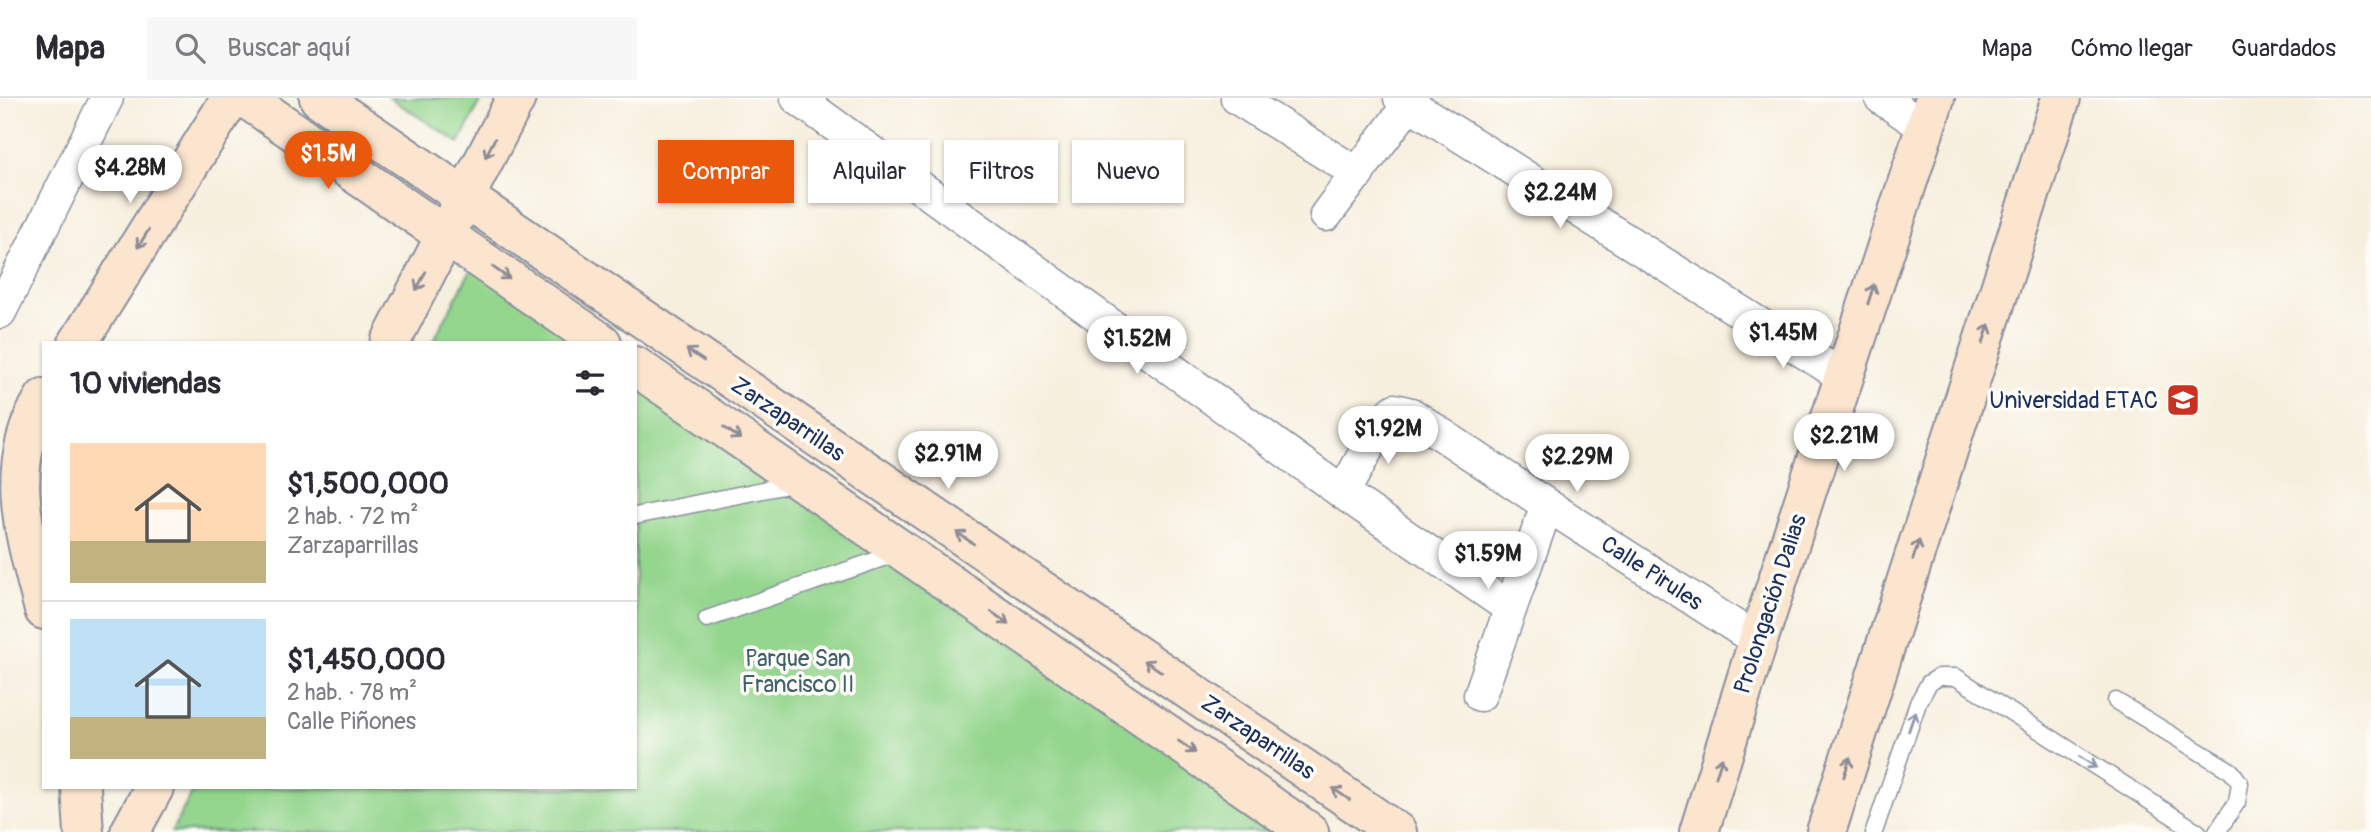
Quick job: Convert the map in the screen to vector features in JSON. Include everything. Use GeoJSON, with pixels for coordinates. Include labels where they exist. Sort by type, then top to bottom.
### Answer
{"type":"FeatureCollection","features":[{"type":"Feature","properties":{"kind":"street"},"geometry":{"type":"LineString","coordinates":[[0,312],[107,98]]}},
{"type":"Feature","properties":{"kind":"street"},"geometry":{"type":"LineString","coordinates":[[79,341],[231,98]]}},
{"type":"Feature","properties":{"kind":"street"},"geometry":{"type":"LineString","coordinates":[[245,98],[445,235],[588,339]]}},
{"type":"Feature","properties":{"kind":"street","name":"Zarzaparrillas"},"geometry":{"type":"LineString","coordinates":[[319,98],[1398,832]]}},
{"type":"Feature","properties":{"kind":"street"},"geometry":{"type":"LineString","coordinates":[[391,341],[516,98]]}},
{"type":"Feature","properties":{"kind":"street"},"geometry":{"type":"LineString","coordinates":[[797,98],[1343,494],[1510,608]]}},
{"type":"Feature","properties":{"kind":"street"},"geometry":{"type":"LineString","coordinates":[[1237,98],[1358,174]]}},
{"type":"Feature","properties":{"kind":"street"},"geometry":{"type":"LineString","coordinates":[[1881,98],[1930,113]]}},
{"type":"Feature","properties":{"kind":"street"},"geometry":{"type":"LineString","coordinates":[[1826,832],[2061,98]]}},
{"type":"Feature","properties":{"kind":"street"},"geometry":{"type":"LineString","coordinates":[[1326,215],[1358,174],[1405,101],[1844,377]]}},
{"type":"Feature","properties":{"kind":"street","name":"Prolongación Dalias"},"geometry":{"type":"LineString","coordinates":[[1699,832],[1758,641],[1930,113]]}},
{"type":"Feature","properties":{"kind":"street","name":"Zarzaparrillas"},"geometry":{"type":"LineString","coordinates":[[637,367],[1309,832]]}},
{"type":"Feature","properties":{"kind":"street"},"geometry":{"type":"LineString","coordinates":[[42,401],[34,414],[19,462],[21,514],[42,602]]}},
{"type":"Feature","properties":{"kind":"street","name":"Calle Pirules"},"geometry":{"type":"LineString","coordinates":[[1343,494],[1382,422],[1395,410],[1411,414],[1758,641]]}},
{"type":"Feature","properties":{"kind":"street"},"geometry":{"type":"LineString","coordinates":[[1480,695],[1547,505]]}},
{"type":"Feature","properties":{"kind":"street"},"geometry":{"type":"LineString","coordinates":[[81,789],[83,832]]}},
{"type":"Feature","properties":{"kind":"street"},"geometry":{"type":"LineString","coordinates":[[130,832],[153,789]]}},
{"type":"Feature","properties":{"kind":"lane"},"geometry":{"type":"LineString","coordinates":[[637,516],[802,482]]}},
{"type":"Feature","properties":{"kind":"lane"},"geometry":{"type":"LineString","coordinates":[[707,619],[903,551]]}},
{"type":"Feature","properties":{"kind":"lane"},"geometry":{"type":"LineString","coordinates":[[1874,832],[1918,703],[1929,683],[1939,677],[1956,677],[2199,832]]}},
{"type":"Feature","properties":{"kind":"lane"},"geometry":{"type":"LineString","coordinates":[[2116,701],[2231,771],[2240,783],[2237,802],[2217,832]]}},
{"type":"Feature","properties":{"kind":"green space"},"geometry":{"type":"Polygon","coordinates":[[[390,98],[482,98],[459,143],[390,98]]]}},
{"type":"Feature","properties":{"kind":"green space"},"geometry":{"type":"Polygon","coordinates":[[[474,264],[590,341],[433,341],[474,264]]]}},
{"type":"Feature","properties":{"kind":"green space","name":"Parque San Francisco II"},"geometry":{"type":"Polygon","coordinates":[[[637,372],[1331,832],[171,832],[194,789],[637,789],[637,372]]]}},
{"type":"Feature","properties":{"kind":"place","name":"Universidad ETAC"},"geometry":{"type":"Point","coordinates":[2183,400]}}]}
